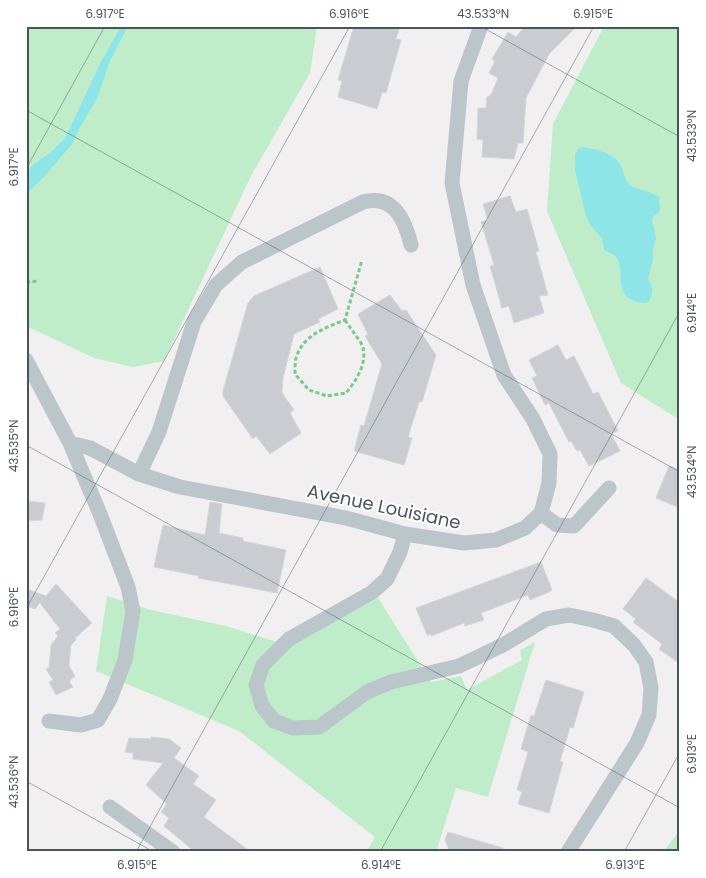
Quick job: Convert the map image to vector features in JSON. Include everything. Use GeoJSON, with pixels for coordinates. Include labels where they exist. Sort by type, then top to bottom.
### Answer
{"type":"FeatureCollection","features":[{"type":"Feature","properties":{"kind":"street"},"geometry":{"type":"LineString","coordinates":[[481,26],[461,81],[452,183],[473,285],[504,376],[533,419],[550,454],[549,483],[541,513],[557,526],[574,526],[609,488]]}},
{"type":"Feature","properties":{"kind":"street"},"geometry":{"type":"LineString","coordinates":[[139,474],[159,432],[194,322],[216,285],[242,262],[363,202],[373,199],[383,201],[399,213],[407,228],[411,245]]}},
{"type":"Feature","properties":{"kind":"street"},"geometry":{"type":"LineString","coordinates":[[26,360],[70,443],[128,586],[133,611],[124,660],[110,699],[98,720],[81,725],[49,722]]}},
{"type":"Feature","properties":{"kind":"street","name":"Avenue Louisiane"},"geometry":{"type":"LineString","coordinates":[[70,443],[90,448],[139,474],[180,487],[346,518],[405,534],[464,543],[496,540],[525,528],[541,513]]}},
{"type":"Feature","properties":{"kind":"street"},"geometry":{"type":"LineString","coordinates":[[405,534],[400,552],[387,578],[371,593],[289,639],[263,665],[256,685],[262,706],[274,721],[293,728],[319,727],[367,692],[391,682],[459,666],[503,645],[546,620],[569,615],[614,626],[634,645],[646,662],[651,688],[650,715],[637,743],[568,852]]}},
{"type":"Feature","properties":{"kind":"street"},"geometry":{"type":"LineString","coordinates":[[110,807],[173,852]]}},
{"type":"Feature","properties":{"kind":"path"},"geometry":{"type":"LineString","coordinates":[[345,320],[362,260]]}},
{"type":"Feature","properties":{"kind":"path"},"geometry":{"type":"LineString","coordinates":[[26,282],[39,281]]}},
{"type":"Feature","properties":{"kind":"path"},"geometry":{"type":"LineString","coordinates":[[345,320],[362,345],[363,362],[357,380],[346,393],[327,396],[309,390],[295,374],[296,358],[305,343],[316,331],[345,320]]}},
{"type":"Feature","properties":{"kind":"green space"},"geometry":{"type":"Polygon","coordinates":[[[26,26],[317,26],[310,73],[251,176],[164,361],[133,367],[94,358],[26,326],[26,26]]]}},
{"type":"Feature","properties":{"kind":"green space"},"geometry":{"type":"Polygon","coordinates":[[[604,26],[680,26],[680,420],[621,383],[547,211],[553,124],[604,26]]]}},
{"type":"Feature","properties":{"kind":"green space"},"geometry":{"type":"Polygon","coordinates":[[[107,596],[151,610],[226,626],[290,646],[378,598],[431,682],[461,676],[467,690],[522,660],[520,650],[535,642],[488,797],[456,788],[436,852],[366,852],[375,837],[239,731],[96,671],[107,596]]]}},
{"type":"Feature","properties":{"kind":"green space"},"geometry":{"type":"Polygon","coordinates":[[[680,830],[680,852],[663,852],[680,830]]]}},
{"type":"Feature","properties":{"kind":"water"},"geometry":{"type":"Polygon","coordinates":[[[121,26],[128,26],[110,61],[97,99],[72,144],[44,177],[26,194],[26,173],[65,138],[101,62],[121,26]]]}},
{"type":"Feature","properties":{"kind":"water"},"geometry":{"type":"Polygon","coordinates":[[[583,147],[601,151],[612,156],[621,165],[626,180],[630,185],[659,197],[660,211],[653,217],[652,222],[656,239],[648,278],[652,287],[652,293],[650,300],[646,303],[634,301],[627,297],[621,284],[619,262],[614,255],[604,250],[602,238],[590,225],[575,170],[575,155],[579,148],[583,147]]]}},
{"type":"Feature","properties":{"kind":"building"},"geometry":{"type":"Polygon","coordinates":[[[354,26],[400,26],[396,39],[401,40],[386,93],[382,92],[377,109],[338,97],[342,81],[338,80],[354,26]]]}},
{"type":"Feature","properties":{"kind":"building"},"geometry":{"type":"Polygon","coordinates":[[[525,26],[577,26],[549,54],[526,98],[523,143],[518,143],[514,159],[482,157],[483,140],[477,139],[478,108],[486,108],[487,97],[491,95],[498,78],[489,73],[495,61],[492,59],[508,32],[516,37],[525,26]]]}},
{"type":"Feature","properties":{"kind":"building"},"geometry":{"type":"Polygon","coordinates":[[[510,196],[516,212],[527,209],[539,251],[536,252],[548,295],[539,296],[544,313],[514,323],[509,306],[502,308],[490,266],[494,265],[481,222],[488,220],[483,204],[510,196]]]}},
{"type":"Feature","properties":{"kind":"building"},"geometry":{"type":"Polygon","coordinates":[[[320,267],[338,309],[318,319],[320,322],[294,334],[283,378],[282,393],[294,410],[290,413],[301,433],[270,454],[256,436],[253,439],[223,396],[223,391],[248,303],[254,296],[320,267]]]}},
{"type":"Feature","properties":{"kind":"building"},"geometry":{"type":"Polygon","coordinates":[[[390,295],[402,311],[406,310],[436,355],[422,402],[419,402],[408,437],[412,438],[404,465],[354,451],[361,425],[364,426],[382,364],[365,336],[368,335],[358,314],[390,295]]]}},
{"type":"Feature","properties":{"kind":"building"},"geometry":{"type":"Polygon","coordinates":[[[558,345],[566,360],[574,356],[593,394],[598,392],[618,431],[611,434],[620,451],[589,466],[580,450],[577,451],[571,441],[569,442],[549,403],[545,405],[532,378],[537,376],[529,360],[558,345]]]}},
{"type":"Feature","properties":{"kind":"building"},"geometry":{"type":"Polygon","coordinates":[[[669,466],[680,470],[680,508],[656,498],[669,466]]]}},
{"type":"Feature","properties":{"kind":"building"},"geometry":{"type":"Polygon","coordinates":[[[26,501],[45,503],[42,520],[26,521],[26,501]]]}},
{"type":"Feature","properties":{"kind":"building"},"geometry":{"type":"Polygon","coordinates":[[[210,502],[222,504],[219,533],[243,538],[243,541],[286,550],[277,593],[198,578],[199,576],[154,567],[163,525],[205,535],[210,502]]]}},
{"type":"Feature","properties":{"kind":"building"},"geometry":{"type":"Polygon","coordinates":[[[541,562],[552,590],[549,592],[530,600],[528,595],[481,613],[484,620],[465,626],[464,623],[431,636],[431,634],[427,635],[416,608],[541,562]]]}},
{"type":"Feature","properties":{"kind":"building"},"geometry":{"type":"Polygon","coordinates":[[[646,578],[680,603],[680,664],[659,649],[662,644],[633,622],[636,619],[623,609],[646,578]]]}},
{"type":"Feature","properties":{"kind":"building"},"geometry":{"type":"Polygon","coordinates":[[[56,584],[92,623],[75,638],[76,640],[71,645],[69,666],[75,676],[69,681],[73,687],[56,695],[49,682],[53,680],[46,669],[49,668],[51,645],[58,636],[55,633],[60,629],[40,603],[41,601],[35,609],[26,606],[26,589],[46,596],[56,584]]]}},
{"type":"Feature","properties":{"kind":"building"},"geometry":{"type":"Polygon","coordinates":[[[546,680],[584,692],[573,728],[570,727],[560,761],[563,762],[549,813],[518,804],[522,792],[517,790],[528,752],[521,749],[531,715],[534,716],[546,680]]]}},
{"type":"Feature","properties":{"kind":"building"},"geometry":{"type":"Polygon","coordinates":[[[151,737],[169,739],[181,748],[174,758],[199,776],[193,784],[216,800],[204,817],[251,852],[195,852],[164,826],[169,818],[161,812],[167,804],[146,785],[163,763],[133,759],[133,753],[125,752],[129,738],[151,739],[151,737]]]}},
{"type":"Feature","properties":{"kind":"building"},"geometry":{"type":"Polygon","coordinates":[[[448,832],[503,848],[502,852],[450,852],[445,840],[448,832]]]}}]}
